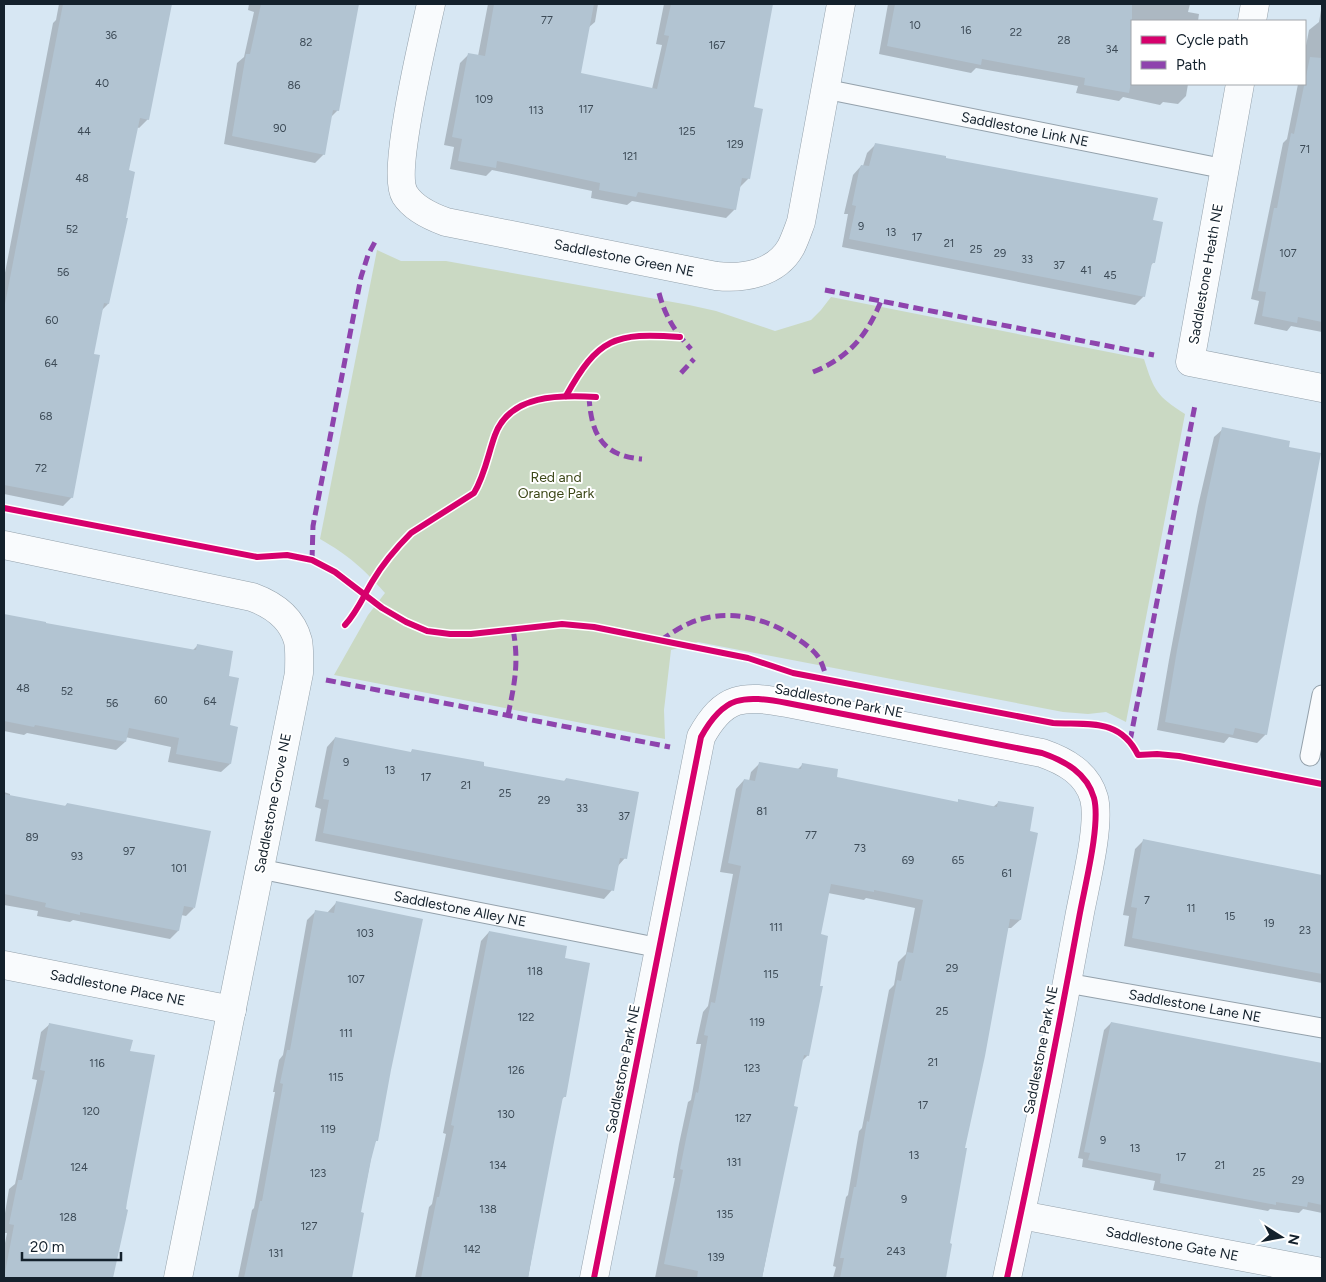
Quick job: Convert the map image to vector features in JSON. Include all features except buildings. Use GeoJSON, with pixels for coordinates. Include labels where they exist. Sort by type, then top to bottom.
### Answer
{"type":"FeatureCollection","features":[{"type":"Feature","properties":{"kind":"street","name":"Saddlestone Green NE"},"geometry":{"type":"LineString","coordinates":[[431,4],[403,142],[402,183],[405,195],[418,207],[429,216],[446,222],[734,278],[753,275],[768,269],[782,259],[791,247],[801,222],[841,4]]}},
{"type":"Feature","properties":{"kind":"street"},"geometry":{"type":"LineString","coordinates":[[1252,20],[1255,4]]}},
{"type":"Feature","properties":{"kind":"street","name":"Saddlestone Heath NE"},"geometry":{"type":"LineString","coordinates":[[1240,85],[1190,362],[1322,388]]}},
{"type":"Feature","properties":{"kind":"street","name":"Saddlestone Grove NE"},"geometry":{"type":"LineString","coordinates":[[4,545],[252,597],[269,603],[282,613],[298,641],[299,673],[178,1278]]}},
{"type":"Feature","properties":{"kind":"street","name":"Saddlestone Park NE"},"geometry":{"type":"LineString","coordinates":[[594,1278],[701,737],[710,722],[722,708],[737,700],[751,698],[770,700],[1042,753],[1061,760],[1076,770],[1088,782],[1094,799],[1096,816],[1094,835],[1021,1215]]}},
{"type":"Feature","properties":{"kind":"street","name":"Saddlestone Place NE"},"geometry":{"type":"LineString","coordinates":[[4,965],[232,1010]]}},
{"type":"Feature","properties":{"kind":"street"},"geometry":{"type":"LineString","coordinates":[[1007,1278],[1021,1215]]}},
{"type":"Feature","properties":{"kind":"street","name":"Saddlestone Gate NE"},"geometry":{"type":"LineString","coordinates":[[1021,1215],[1322,1272]]}},
{"type":"Feature","properties":{"kind":"lane","name":"Saddlestone Link NE"},"geometry":{"type":"LineString","coordinates":[[825,89],[1225,169]]}},
{"type":"Feature","properties":{"kind":"lane"},"geometry":{"type":"LineString","coordinates":[[1310,756],[1322,694]]}},
{"type":"Feature","properties":{"kind":"lane","name":"Saddlestone Alley NE"},"geometry":{"type":"LineString","coordinates":[[260,869],[660,948]]}},
{"type":"Feature","properties":{"kind":"lane","name":"Saddlestone Lane NE"},"geometry":{"type":"LineString","coordinates":[[1067,983],[1322,1028]]}},
{"type":"Feature","properties":{"kind":"green space","name":"Red and Orange Park"},"geometry":{"type":"Polygon","coordinates":[[[377,250],[401,261],[446,261],[689,305],[716,311],[775,331],[811,320],[831,297],[1144,359],[1158,392],[1185,414],[1126,722],[1106,712],[1088,714],[1063,712],[698,642],[671,650],[664,710],[665,739],[334,675],[368,615],[385,593],[355,563],[320,539],[377,250]]]}},
{"type":"Feature","properties":{"kind":"marked path"},"geometry":{"type":"LineString","coordinates":[[312,560],[313,526],[361,277],[368,255],[376,240]]}},
{"type":"Feature","properties":{"kind":"marked path"},"geometry":{"type":"LineString","coordinates":[[825,290],[1154,355]]}},
{"type":"Feature","properties":{"kind":"marked path"},"geometry":{"type":"LineString","coordinates":[[659,293],[671,323],[691,349]]}},
{"type":"Feature","properties":{"kind":"marked path"},"geometry":{"type":"LineString","coordinates":[[813,372],[836,360],[855,344],[863,335],[881,301]]}},
{"type":"Feature","properties":{"kind":"marked path"},"geometry":{"type":"LineString","coordinates":[[681,373],[694,359]]}},
{"type":"Feature","properties":{"kind":"marked path"},"geometry":{"type":"LineString","coordinates":[[589,396],[592,421],[601,441],[617,453],[642,459]]}},
{"type":"Feature","properties":{"kind":"marked path"},"geometry":{"type":"LineString","coordinates":[[1130,741],[1195,405]]}},
{"type":"Feature","properties":{"kind":"marked path"},"geometry":{"type":"LineString","coordinates":[[661,640],[683,626],[704,618],[731,616],[758,620],[784,631],[812,649],[824,669],[827,680]]}},
{"type":"Feature","properties":{"kind":"marked path"},"geometry":{"type":"LineString","coordinates":[[508,715],[515,672],[516,652],[513,629]]}},
{"type":"Feature","properties":{"kind":"marked path"},"geometry":{"type":"LineString","coordinates":[[326,680],[670,747]]}},
{"type":"Feature","properties":{"kind":"cycle path"},"geometry":{"type":"LineString","coordinates":[[566,396],[588,362],[611,343],[624,338],[639,336],[680,337]]}},
{"type":"Feature","properties":{"kind":"cycle path"},"geometry":{"type":"LineString","coordinates":[[345,625],[380,569],[411,533],[474,493],[484,472],[495,435],[502,422],[512,411],[524,404],[552,397],[596,397]]}},
{"type":"Feature","properties":{"kind":"cycle path"},"geometry":{"type":"LineString","coordinates":[[4,508],[257,557],[287,555],[312,560],[335,572],[382,608],[406,622],[427,631],[471,634],[562,624],[594,627],[748,658],[793,673],[1053,723],[1102,726],[1113,729],[1122,735],[1131,743],[1138,755],[1179,756],[1322,784]]}},
{"type":"Feature","properties":{"kind":"cycle path"},"geometry":{"type":"LineString","coordinates":[[594,1278],[701,737],[709,723],[718,713],[736,701],[747,699],[772,700],[1042,753],[1074,769],[1091,789],[1096,810],[1094,840],[1007,1278]]}}]}
